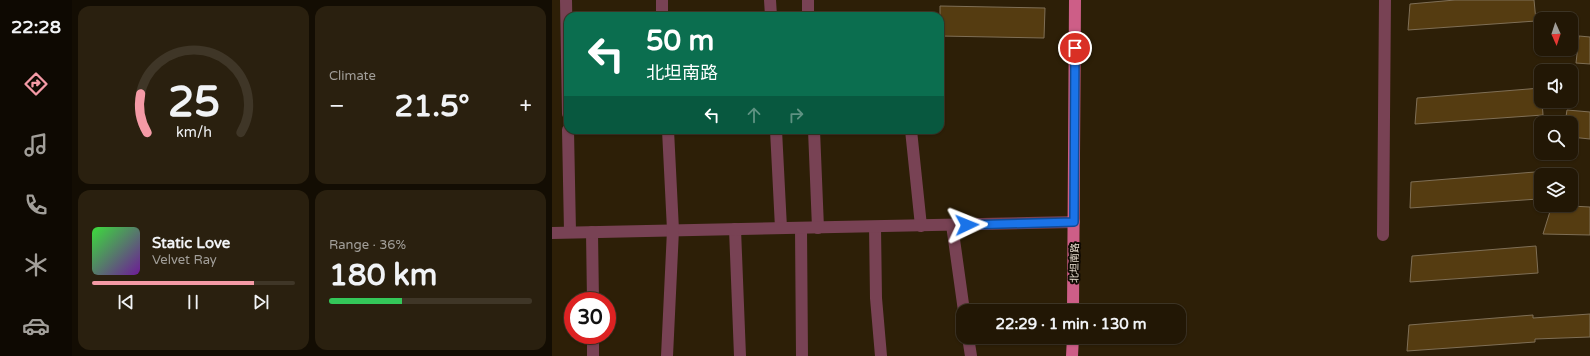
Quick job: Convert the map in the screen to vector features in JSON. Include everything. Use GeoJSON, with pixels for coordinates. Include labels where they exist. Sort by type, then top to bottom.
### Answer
{"type":"FeatureCollection","features":[{"type":"Feature","properties":{"kind":"main road","name":"北坦南路"},"geometry":{"type":"LineString","coordinates":[[1073,304],[1075,0]]}},
{"type":"Feature","properties":{"kind":"main road"},"geometry":{"type":"LineString","coordinates":[[1072,356],[1073,344]]}},
{"type":"Feature","properties":{"kind":"street"},"geometry":{"type":"LineString","coordinates":[[566,0],[566,12]]}},
{"type":"Feature","properties":{"kind":"street"},"geometry":{"type":"LineString","coordinates":[[662,0],[662,12]]}},
{"type":"Feature","properties":{"kind":"street"},"geometry":{"type":"LineString","coordinates":[[770,0],[771,12]]}},
{"type":"Feature","properties":{"kind":"street"},"geometry":{"type":"LineString","coordinates":[[808,0],[808,12]]}},
{"type":"Feature","properties":{"kind":"street"},"geometry":{"type":"LineString","coordinates":[[1383,235],[1385,0]]}},
{"type":"Feature","properties":{"kind":"street"},"geometry":{"type":"LineString","coordinates":[[568,134],[570,232]]}},
{"type":"Feature","properties":{"kind":"street"},"geometry":{"type":"LineString","coordinates":[[667,356],[673,230],[668,134]]}},
{"type":"Feature","properties":{"kind":"street"},"geometry":{"type":"LineString","coordinates":[[776,134],[781,228]]}},
{"type":"Feature","properties":{"kind":"street"},"geometry":{"type":"LineString","coordinates":[[814,134],[818,228]]}},
{"type":"Feature","properties":{"kind":"street"},"geometry":{"type":"LineString","coordinates":[[911,134],[921,226]]}},
{"type":"Feature","properties":{"kind":"street"},"geometry":{"type":"LineString","coordinates":[[552,233],[1074,222]]}},
{"type":"Feature","properties":{"kind":"street"},"geometry":{"type":"LineString","coordinates":[[952,225],[963,304]]}},
{"type":"Feature","properties":{"kind":"street"},"geometry":{"type":"LineString","coordinates":[[875,227],[876,298],[881,356]]}},
{"type":"Feature","properties":{"kind":"street"},"geometry":{"type":"LineString","coordinates":[[801,228],[802,356]]}},
{"type":"Feature","properties":{"kind":"street"},"geometry":{"type":"LineString","coordinates":[[735,229],[740,356]]}},
{"type":"Feature","properties":{"kind":"street"},"geometry":{"type":"LineString","coordinates":[[592,232],[593,292]]}},
{"type":"Feature","properties":{"kind":"street"},"geometry":{"type":"LineString","coordinates":[[593,344],[593,356]]}},
{"type":"Feature","properties":{"kind":"street"},"geometry":{"type":"LineString","coordinates":[[969,344],[970,356]]}},
{"type":"Feature","properties":{"kind":"building"},"geometry":{"type":"Polygon","coordinates":[[[1455,0],[1534,0],[1535,12],[1534,21],[1408,30],[1410,4],[1455,0]]]}},
{"type":"Feature","properties":{"kind":"building"},"geometry":{"type":"Polygon","coordinates":[[[940,6],[1045,8],[1044,38],[944,36],[944,12],[940,12],[940,6]]]}},
{"type":"Feature","properties":{"kind":"building"},"geometry":{"type":"Polygon","coordinates":[[[1579,36],[1590,37],[1590,64],[1576,63],[1578,56],[1579,36]]]}},
{"type":"Feature","properties":{"kind":"building"},"geometry":{"type":"Polygon","coordinates":[[[1534,89],[1534,108],[1542,108],[1543,115],[1415,124],[1417,98],[1534,89]]]}},
{"type":"Feature","properties":{"kind":"building"},"geometry":{"type":"Polygon","coordinates":[[[1567,110],[1590,112],[1590,139],[1578,138],[1578,116],[1566,116],[1567,110]]]}},
{"type":"Feature","properties":{"kind":"building"},"geometry":{"type":"Polygon","coordinates":[[[1534,172],[1534,199],[1410,208],[1411,182],[1534,172]]]}},
{"type":"Feature","properties":{"kind":"building"},"geometry":{"type":"Polygon","coordinates":[[[1578,206],[1590,207],[1590,235],[1543,234],[1550,212],[1578,212],[1578,206]]]}},
{"type":"Feature","properties":{"kind":"building"},"geometry":{"type":"Polygon","coordinates":[[[1536,246],[1538,273],[1410,282],[1412,256],[1536,246]]]}},
{"type":"Feature","properties":{"kind":"building"},"geometry":{"type":"Polygon","coordinates":[[[1590,314],[1590,337],[1535,339],[1535,342],[1407,351],[1409,325],[1533,315],[1533,318],[1590,314]]]}},
{"type":"Feature","properties":{"kind":"route"},"geometry":{"type":"LineString","coordinates":[[967,225],[1074,222],[1075,48]]}}]}
